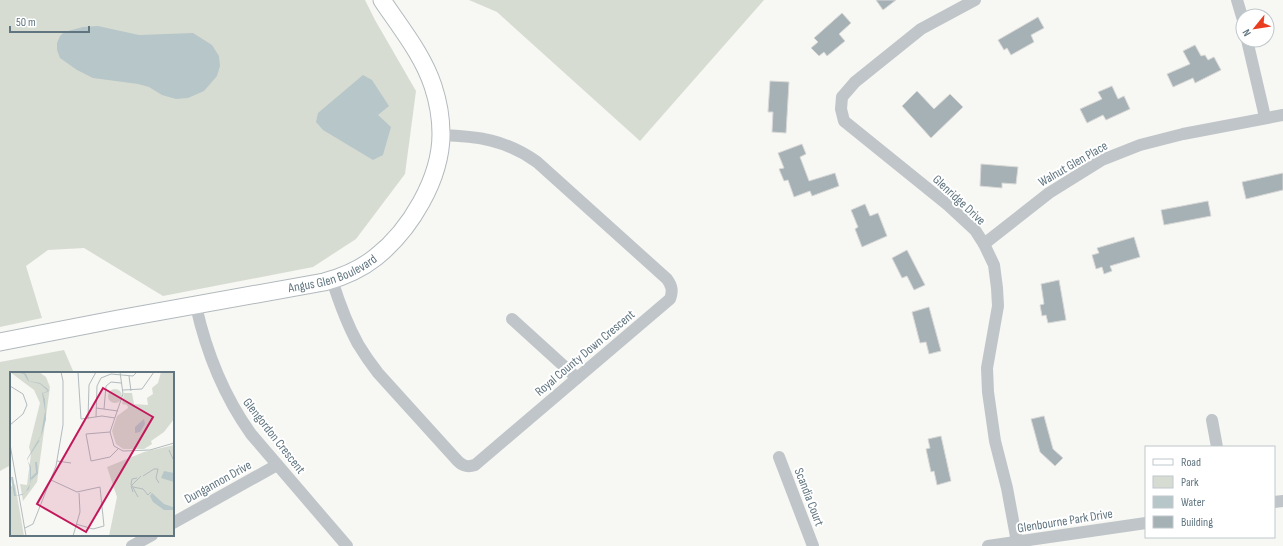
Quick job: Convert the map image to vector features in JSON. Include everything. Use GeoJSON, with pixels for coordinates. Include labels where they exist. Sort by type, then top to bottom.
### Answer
{"type":"FeatureCollection","features":[{"type":"Feature","properties":{"kind":"street","name":"Angus Glen Boulevard"},"geometry":{"type":"LineString","coordinates":[[0,342],[332,280],[352,272],[374,258],[390,243],[412,217],[426,194],[438,158],[441,135],[436,96],[428,75],[417,54],[382,0]]}},
{"type":"Feature","properties":{"kind":"street","name":"Glenridge Drive"},"geometry":{"type":"LineString","coordinates":[[975,0],[922,29],[877,64],[855,82],[842,97],[841,109],[844,121],[975,230],[984,244],[994,265],[998,306],[987,368],[988,392],[995,441],[1007,488],[1017,542]]}},
{"type":"Feature","properties":{"kind":"street"},"geometry":{"type":"LineString","coordinates":[[1250,48],[1265,117]]}},
{"type":"Feature","properties":{"kind":"street","name":"Walnut Glen Place"},"geometry":{"type":"LineString","coordinates":[[984,244],[1050,193],[1102,160],[1140,145],[1182,134],[1265,117],[1283,115]]}},
{"type":"Feature","properties":{"kind":"street","name":"Royal County Down Crescent"},"geometry":{"type":"LineString","coordinates":[[332,280],[348,324],[359,346],[378,373],[450,453],[465,466],[475,465],[666,303],[672,295],[672,289],[667,279],[549,172],[524,153],[485,138],[441,135]]}},
{"type":"Feature","properties":{"kind":"street","name":"Glengordon Crescent"},"geometry":{"type":"LineString","coordinates":[[196,306],[201,327],[231,404],[251,434],[346,546]]}},
{"type":"Feature","properties":{"kind":"street"},"geometry":{"type":"LineString","coordinates":[[512,319],[577,378]]}},
{"type":"Feature","properties":{"kind":"street"},"geometry":{"type":"LineString","coordinates":[[1212,420],[1217,446]]}},
{"type":"Feature","properties":{"kind":"street","name":"Scandia Court"},"geometry":{"type":"LineString","coordinates":[[779,457],[813,546]]}},
{"type":"Feature","properties":{"kind":"street","name":"Dungannon Drive"},"geometry":{"type":"LineString","coordinates":[[174,522],[277,464]]}},
{"type":"Feature","properties":{"kind":"street","name":"Glenbourne Park Drive"},"geometry":{"type":"LineString","coordinates":[[988,546],[1145,523]]}},
{"type":"Feature","properties":{"kind":"street"},"geometry":{"type":"LineString","coordinates":[[132,546],[150,536]]}},
{"type":"Feature","properties":{"kind":"green space"},"geometry":{"type":"Polygon","coordinates":[[[0,0],[365,0],[416,91],[405,174],[356,239],[313,267],[163,296],[84,248],[48,250],[26,266],[42,318],[0,327],[0,0]]]}},
{"type":"Feature","properties":{"kind":"green space"},"geometry":{"type":"Polygon","coordinates":[[[469,0],[764,0],[640,141],[497,12],[469,0]]]}},
{"type":"Feature","properties":{"kind":"green space"},"geometry":{"type":"Polygon","coordinates":[[[64,350],[74,372],[10,372],[10,466],[0,471],[0,362],[64,350]]]}},
{"type":"Feature","properties":{"kind":"water"},"geometry":{"type":"Polygon","coordinates":[[[98,26],[139,35],[193,33],[212,45],[219,56],[220,66],[217,76],[204,91],[188,98],[176,99],[162,95],[149,87],[138,84],[93,78],[77,70],[60,58],[57,50],[57,43],[60,36],[64,32],[83,27],[98,26]]]}},
{"type":"Feature","properties":{"kind":"water"},"geometry":{"type":"Polygon","coordinates":[[[363,75],[372,80],[389,106],[378,115],[391,127],[383,155],[373,160],[323,130],[316,122],[318,113],[363,75]]]}},
{"type":"Feature","properties":{"kind":"building"},"geometry":{"type":"Polygon","coordinates":[[[876,0],[896,0],[883,10],[876,0]]]}},
{"type":"Feature","properties":{"kind":"building"},"geometry":{"type":"Polygon","coordinates":[[[842,13],[851,23],[839,34],[845,41],[827,56],[824,52],[819,56],[811,48],[818,42],[814,38],[842,13]]]}},
{"type":"Feature","properties":{"kind":"building"},"geometry":{"type":"Polygon","coordinates":[[[1038,17],[1044,28],[1031,35],[1034,42],[1011,55],[1007,48],[1004,50],[998,40],[1038,17]]]}},
{"type":"Feature","properties":{"kind":"building"},"geometry":{"type":"Polygon","coordinates":[[[1195,45],[1201,56],[1205,55],[1208,60],[1214,57],[1221,70],[1195,83],[1193,78],[1173,87],[1167,74],[1190,64],[1183,51],[1195,45]]]}},
{"type":"Feature","properties":{"kind":"building"},"geometry":{"type":"Polygon","coordinates":[[[770,81],[789,82],[786,133],[772,132],[773,112],[768,112],[770,81]]]}},
{"type":"Feature","properties":{"kind":"building"},"geometry":{"type":"Polygon","coordinates":[[[1112,86],[1118,99],[1124,96],[1130,109],[1106,120],[1103,115],[1087,123],[1080,109],[1102,99],[1098,92],[1112,86]]]}},
{"type":"Feature","properties":{"kind":"building"},"geometry":{"type":"Polygon","coordinates":[[[917,91],[934,109],[950,94],[963,107],[931,138],[902,106],[917,91]]]}},
{"type":"Feature","properties":{"kind":"building"},"geometry":{"type":"Polygon","coordinates":[[[802,144],[806,154],[800,157],[809,181],[835,173],[839,186],[812,196],[810,191],[794,197],[788,180],[784,181],[779,169],[784,168],[778,153],[802,144]]]}},
{"type":"Feature","properties":{"kind":"building"},"geometry":{"type":"Polygon","coordinates":[[[981,164],[1018,167],[1016,184],[1002,183],[1002,188],[980,186],[981,164]]]}},
{"type":"Feature","properties":{"kind":"building"},"geometry":{"type":"Polygon","coordinates":[[[1283,173],[1283,190],[1246,199],[1242,182],[1283,173]]]}},
{"type":"Feature","properties":{"kind":"building"},"geometry":{"type":"Polygon","coordinates":[[[1208,201],[1211,216],[1164,225],[1161,210],[1208,201]]]}},
{"type":"Feature","properties":{"kind":"building"},"geometry":{"type":"Polygon","coordinates":[[[865,204],[870,216],[878,213],[887,236],[862,247],[855,229],[858,227],[851,210],[865,204]]]}},
{"type":"Feature","properties":{"kind":"building"},"geometry":{"type":"Polygon","coordinates":[[[1134,237],[1140,257],[1110,266],[1112,271],[1104,274],[1102,267],[1096,269],[1092,255],[1099,253],[1097,248],[1134,237]]]}},
{"type":"Feature","properties":{"kind":"building"},"geometry":{"type":"Polygon","coordinates":[[[907,250],[925,285],[914,290],[907,276],[902,278],[892,258],[907,250]]]}},
{"type":"Feature","properties":{"kind":"building"},"geometry":{"type":"Polygon","coordinates":[[[1059,280],[1066,320],[1048,323],[1046,315],[1042,316],[1040,305],[1044,304],[1041,284],[1059,280]]]}},
{"type":"Feature","properties":{"kind":"building"},"geometry":{"type":"Polygon","coordinates":[[[929,307],[941,351],[929,354],[926,342],[920,343],[912,312],[929,307]]]}},
{"type":"Feature","properties":{"kind":"building"},"geometry":{"type":"Polygon","coordinates":[[[1044,416],[1053,449],[1063,458],[1055,466],[1040,452],[1031,419],[1044,416]]]}},
{"type":"Feature","properties":{"kind":"building"},"geometry":{"type":"Polygon","coordinates":[[[941,436],[951,481],[937,485],[934,471],[931,472],[926,449],[930,448],[928,439],[941,436]]]}}]}
